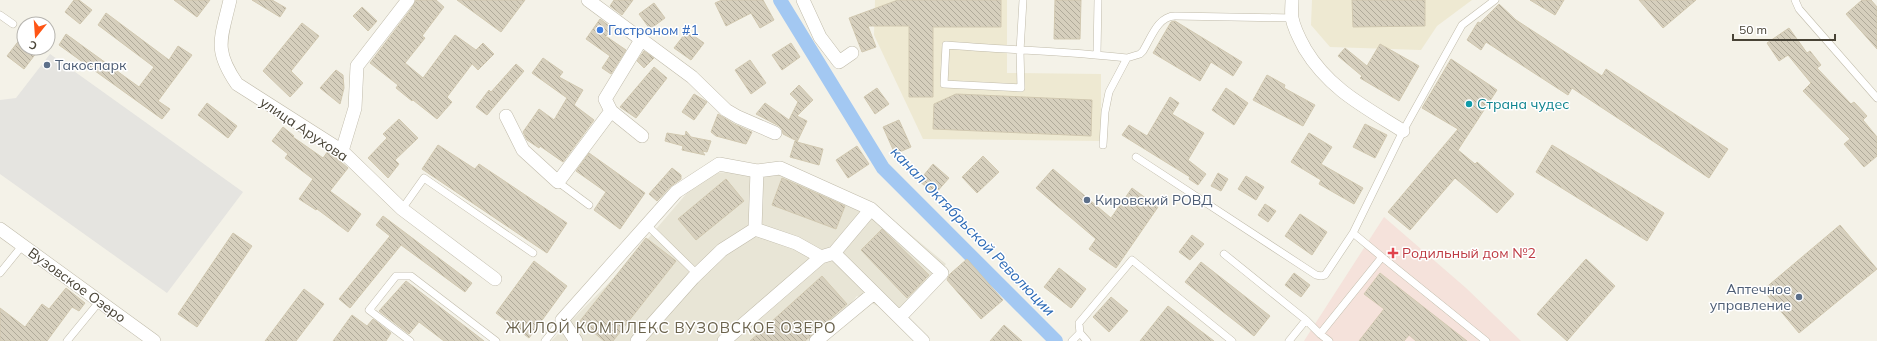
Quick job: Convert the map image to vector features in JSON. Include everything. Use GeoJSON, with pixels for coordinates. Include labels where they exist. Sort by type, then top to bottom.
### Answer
{"type":"FeatureCollection","features":[{"type":"Feature","properties":{"kind":"street","name":"улица Арухова"},"geometry":{"type":"LineString","coordinates":[[230,0],[220,44],[224,63],[237,84],[342,151],[402,209],[495,279]]}},
{"type":"Feature","properties":{"kind":"street"},"geometry":{"type":"LineString","coordinates":[[342,151],[355,108],[357,66],[408,0]]}},
{"type":"Feature","properties":{"kind":"street"},"geometry":{"type":"LineString","coordinates":[[588,0],[692,77],[726,110],[775,134]]}},
{"type":"Feature","properties":{"kind":"street"},"geometry":{"type":"LineString","coordinates":[[803,0],[820,37],[839,62],[852,53]]}},
{"type":"Feature","properties":{"kind":"street"},"geometry":{"type":"LineString","coordinates":[[1292,0],[1292,18],[1300,40],[1311,60],[1326,78],[1343,93],[1403,131]]}},
{"type":"Feature","properties":{"kind":"street"},"geometry":{"type":"LineString","coordinates":[[642,40],[605,100],[611,112],[642,136]]}},
{"type":"Feature","properties":{"kind":"street"},"geometry":{"type":"LineString","coordinates":[[506,116],[523,150],[558,182],[611,112]]}},
{"type":"Feature","properties":{"kind":"street"},"geometry":{"type":"LineString","coordinates":[[576,341],[562,320],[676,192],[719,164],[757,171],[780,168],[871,210],[942,273],[900,317]]}},
{"type":"Feature","properties":{"kind":"street"},"geometry":{"type":"LineString","coordinates":[[755,229],[757,171]]}},
{"type":"Feature","properties":{"kind":"street"},"geometry":{"type":"LineString","coordinates":[[724,341],[821,257],[834,253],[871,210]]}},
{"type":"Feature","properties":{"kind":"street","name":"Вузовское Озеро"},"geometry":{"type":"LineString","coordinates":[[0,229],[154,341]]}},
{"type":"Feature","properties":{"kind":"street"},"geometry":{"type":"LineString","coordinates":[[755,229],[796,243],[821,257]]}},
{"type":"Feature","properties":{"kind":"street"},"geometry":{"type":"LineString","coordinates":[[637,341],[697,274],[722,250],[755,229]]}},
{"type":"Feature","properties":{"kind":"street"},"geometry":{"type":"LineString","coordinates":[[834,253],[923,341]]}},
{"type":"Feature","properties":{"kind":"street"},"geometry":{"type":"LineString","coordinates":[[816,341],[874,293]]}},
{"type":"Feature","properties":{"kind":"lane"},"geometry":{"type":"LineString","coordinates":[[1023,0],[1020,50],[1021,88],[944,84],[946,45],[1020,50],[1097,54],[1127,58],[1140,54],[1143,51],[1162,20],[1168,16],[1292,18]]}},
{"type":"Feature","properties":{"kind":"lane"},"geometry":{"type":"LineString","coordinates":[[1097,54],[1098,0]]}},
{"type":"Feature","properties":{"kind":"lane"},"geometry":{"type":"LineString","coordinates":[[1136,157],[1316,275],[1325,275],[1353,233],[1403,131],[1462,25],[1495,0]]}},
{"type":"Feature","properties":{"kind":"lane"},"geometry":{"type":"LineString","coordinates":[[1795,0],[1799,9],[1877,98]]}},
{"type":"Feature","properties":{"kind":"lane"},"geometry":{"type":"LineString","coordinates":[[0,15],[12,24]]}},
{"type":"Feature","properties":{"kind":"lane"},"geometry":{"type":"LineString","coordinates":[[1103,145],[1105,112],[1109,92],[1127,58]]}},
{"type":"Feature","properties":{"kind":"lane"},"geometry":{"type":"LineString","coordinates":[[402,209],[424,178],[532,253]]}},
{"type":"Feature","properties":{"kind":"lane"},"geometry":{"type":"LineString","coordinates":[[558,182],[589,205]]}},
{"type":"Feature","properties":{"kind":"lane"},"geometry":{"type":"LineString","coordinates":[[647,225],[697,274]]}},
{"type":"Feature","properties":{"kind":"lane"},"geometry":{"type":"LineString","coordinates":[[1353,233],[1486,341]]}},
{"type":"Feature","properties":{"kind":"lane"},"geometry":{"type":"LineString","coordinates":[[0,273],[22,246]]}},
{"type":"Feature","properties":{"kind":"lane"},"geometry":{"type":"LineString","coordinates":[[1224,254],[1306,320],[1329,341]]}},
{"type":"Feature","properties":{"kind":"lane"},"geometry":{"type":"LineString","coordinates":[[1320,334],[1382,257]]}},
{"type":"Feature","properties":{"kind":"lane"},"geometry":{"type":"LineString","coordinates":[[1087,341],[1080,333],[1079,323],[1132,260],[1232,341]]}},
{"type":"Feature","properties":{"kind":"lane"},"geometry":{"type":"LineString","coordinates":[[405,339],[369,310],[396,276],[411,276],[496,341]]}},
{"type":"Feature","properties":{"kind":"lane"},"geometry":{"type":"LineString","coordinates":[[67,341],[99,302]]}},
{"type":"Feature","properties":{"kind":"lane"},"geometry":{"type":"LineString","coordinates":[[545,341],[562,320]]}},
{"type":"Feature","properties":{"kind":"lane"},"geometry":{"type":"LineString","coordinates":[[1289,341],[1306,320]]}},
{"type":"Feature","properties":{"kind":"lane"},"geometry":{"type":"LineString","coordinates":[[1072,341],[1080,333]]}},
{"type":"Feature","properties":{"kind":"shaded area"},"geometry":{"type":"Polygon","coordinates":[[[875,0],[1007,0],[1007,73],[1101,74],[1101,141],[923,139],[874,35],[875,0]]]}},
{"type":"Feature","properties":{"kind":"shaded area"},"geometry":{"type":"Polygon","coordinates":[[[1312,0],[1472,0],[1437,26],[1421,50],[1330,47],[1311,25],[1312,0]]]}},
{"type":"Feature","properties":{"kind":"shaded area"},"geometry":{"type":"Polygon","coordinates":[[[48,56],[53,56],[243,192],[167,293],[0,174],[0,100],[16,98],[48,56]]]}},
{"type":"Feature","properties":{"kind":"shaded area"},"geometry":{"type":"Polygon","coordinates":[[[769,171],[880,209],[946,264],[900,317],[857,296],[820,341],[551,341],[615,277],[704,173],[769,171]]]}},
{"type":"Feature","properties":{"kind":"shaded area","name":"Родильный дом №2"},"geometry":{"type":"Polygon","coordinates":[[[1384,217],[1466,288],[1521,341],[1304,341],[1384,217]]]}},
{"type":"Feature","properties":{"kind":"building"},"geometry":{"type":"Polygon","coordinates":[[[74,0],[79,0],[92,10],[80,24],[65,12],[74,0]]]}},
{"type":"Feature","properties":{"kind":"building"},"geometry":{"type":"Polygon","coordinates":[[[174,0],[210,0],[197,17],[174,0]]]}},
{"type":"Feature","properties":{"kind":"building"},"geometry":{"type":"Polygon","coordinates":[[[252,0],[272,0],[286,8],[280,17],[252,0]]]}},
{"type":"Feature","properties":{"kind":"building"},"geometry":{"type":"Polygon","coordinates":[[[416,0],[436,0],[444,7],[422,36],[425,38],[405,63],[423,78],[455,35],[476,50],[483,43],[494,54],[478,70],[472,64],[447,97],[452,102],[437,119],[396,88],[398,85],[370,63],[411,9],[416,0]]]}},
{"type":"Feature","properties":{"kind":"building"},"geometry":{"type":"Polygon","coordinates":[[[457,0],[525,0],[501,32],[457,0]]]}},
{"type":"Feature","properties":{"kind":"building"},"geometry":{"type":"Polygon","coordinates":[[[614,0],[633,0],[622,15],[610,6],[614,0]]]}},
{"type":"Feature","properties":{"kind":"building"},"geometry":{"type":"Polygon","coordinates":[[[722,0],[763,0],[774,20],[760,28],[751,13],[726,26],[715,3],[722,0]]]}},
{"type":"Feature","properties":{"kind":"building"},"geometry":{"type":"Polygon","coordinates":[[[898,0],[1001,0],[1001,27],[933,27],[933,97],[909,97],[909,26],[868,26],[876,47],[862,52],[849,18],[898,0]]]}},
{"type":"Feature","properties":{"kind":"building"},"geometry":{"type":"Polygon","coordinates":[[[1055,0],[1081,0],[1080,39],[1054,39],[1055,0]]]}},
{"type":"Feature","properties":{"kind":"building"},"geometry":{"type":"Polygon","coordinates":[[[1352,0],[1425,0],[1425,26],[1353,27],[1352,0]]]}},
{"type":"Feature","properties":{"kind":"building"},"geometry":{"type":"Polygon","coordinates":[[[1530,0],[1564,0],[1555,15],[1530,0]]]}},
{"type":"Feature","properties":{"kind":"building"},"geometry":{"type":"Polygon","coordinates":[[[1639,0],[1696,0],[1663,28],[1639,0]]]}},
{"type":"Feature","properties":{"kind":"building"},"geometry":{"type":"Polygon","coordinates":[[[1862,0],[1871,0],[1877,7],[1877,49],[1846,14],[1862,0]]]}},
{"type":"Feature","properties":{"kind":"building"},"geometry":{"type":"Polygon","coordinates":[[[654,3],[665,18],[650,29],[639,14],[654,3]]]}},
{"type":"Feature","properties":{"kind":"building"},"geometry":{"type":"Polygon","coordinates":[[[1499,4],[1516,20],[1602,76],[1606,69],[1728,149],[1709,178],[1572,88],[1568,95],[1486,42],[1481,50],[1467,40],[1478,22],[1480,23],[1499,4]]]}},
{"type":"Feature","properties":{"kind":"building"},"geometry":{"type":"Polygon","coordinates":[[[362,7],[377,21],[368,31],[353,16],[362,7]]]}},
{"type":"Feature","properties":{"kind":"building"},"geometry":{"type":"Polygon","coordinates":[[[106,13],[169,60],[178,46],[192,55],[158,101],[170,109],[162,119],[59,45],[66,34],[139,87],[154,67],[98,25],[106,13]]]}},
{"type":"Feature","properties":{"kind":"building"},"geometry":{"type":"Polygon","coordinates":[[[600,19],[612,28],[604,39],[607,37],[626,50],[611,74],[602,68],[610,56],[586,39],[600,19]]]}},
{"type":"Feature","properties":{"kind":"building"},"geometry":{"type":"Polygon","coordinates":[[[1175,21],[1242,62],[1233,76],[1211,62],[1200,81],[1153,53],[1171,22],[1175,21]]]}},
{"type":"Feature","properties":{"kind":"building"},"geometry":{"type":"Polygon","coordinates":[[[302,23],[319,36],[291,71],[303,83],[290,97],[263,71],[302,23]]]}},
{"type":"Feature","properties":{"kind":"building"},"geometry":{"type":"Polygon","coordinates":[[[1789,28],[1807,53],[1810,51],[1821,65],[1817,68],[1851,104],[1854,102],[1867,116],[1863,120],[1877,137],[1877,156],[1864,167],[1844,144],[1850,139],[1803,91],[1811,83],[1788,55],[1779,61],[1767,43],[1789,28]]]}},
{"type":"Feature","properties":{"kind":"building"},"geometry":{"type":"Polygon","coordinates":[[[687,31],[704,43],[691,60],[674,48],[687,31]]]}},
{"type":"Feature","properties":{"kind":"building"},"geometry":{"type":"Polygon","coordinates":[[[791,43],[800,57],[782,70],[772,55],[791,43]]]}},
{"type":"Feature","properties":{"kind":"building"},"geometry":{"type":"Polygon","coordinates":[[[16,44],[16,56],[34,56],[24,69],[7,56],[16,44]]]}},
{"type":"Feature","properties":{"kind":"building"},"geometry":{"type":"Polygon","coordinates":[[[1380,44],[1419,66],[1399,101],[1360,78],[1362,76],[1338,56],[1345,48],[1367,66],[1380,44]]]}},
{"type":"Feature","properties":{"kind":"building"},"geometry":{"type":"Polygon","coordinates":[[[644,51],[654,58],[644,68],[637,61],[644,51]]]}},
{"type":"Feature","properties":{"kind":"building"},"geometry":{"type":"Polygon","coordinates":[[[543,58],[563,72],[559,77],[583,90],[574,105],[594,120],[563,162],[540,146],[539,148],[527,140],[523,132],[539,109],[554,120],[567,98],[532,73],[543,58]]]}},
{"type":"Feature","properties":{"kind":"building"},"geometry":{"type":"Polygon","coordinates":[[[1451,59],[1497,90],[1458,150],[1475,164],[1477,162],[1514,194],[1497,213],[1455,178],[1410,230],[1388,212],[1458,129],[1422,108],[1451,59]]]}},
{"type":"Feature","properties":{"kind":"building"},"geometry":{"type":"Polygon","coordinates":[[[750,60],[766,83],[751,94],[735,70],[750,60]]]}},
{"type":"Feature","properties":{"kind":"building"},"geometry":{"type":"Polygon","coordinates":[[[516,64],[524,71],[487,115],[476,107],[489,90],[491,92],[516,64]]]}},
{"type":"Feature","properties":{"kind":"building"},"geometry":{"type":"Polygon","coordinates":[[[654,67],[667,78],[636,118],[620,107],[654,67]]]}},
{"type":"Feature","properties":{"kind":"building"},"geometry":{"type":"Polygon","coordinates":[[[336,70],[343,75],[344,88],[340,104],[320,88],[336,70]]]}},
{"type":"Feature","properties":{"kind":"building"},"geometry":{"type":"Polygon","coordinates":[[[1267,75],[1285,85],[1284,88],[1315,105],[1303,126],[1253,100],[1267,75]]]}},
{"type":"Feature","properties":{"kind":"building"},"geometry":{"type":"Polygon","coordinates":[[[799,85],[813,100],[797,116],[807,121],[797,142],[823,149],[819,165],[790,157],[795,141],[797,141],[783,134],[782,129],[779,126],[756,114],[765,103],[789,120],[798,102],[790,94],[799,85]]]}},
{"type":"Feature","properties":{"kind":"building"},"geometry":{"type":"Polygon","coordinates":[[[877,88],[889,104],[875,114],[864,97],[877,88]]]}},
{"type":"Feature","properties":{"kind":"building"},"geometry":{"type":"Polygon","coordinates":[[[1226,88],[1248,103],[1234,125],[1212,110],[1226,88]]]}},
{"type":"Feature","properties":{"kind":"building"},"geometry":{"type":"Polygon","coordinates":[[[694,94],[707,102],[694,120],[682,112],[694,94]]]}},
{"type":"Feature","properties":{"kind":"building"},"geometry":{"type":"Polygon","coordinates":[[[956,94],[1092,100],[1091,136],[933,129],[934,104],[956,94]]]}},
{"type":"Feature","properties":{"kind":"building"},"geometry":{"type":"Polygon","coordinates":[[[1170,97],[1179,103],[1172,114],[1204,133],[1188,160],[1206,174],[1198,185],[1189,179],[1190,177],[1122,135],[1129,125],[1147,136],[1170,97]]]}},
{"type":"Feature","properties":{"kind":"building"},"geometry":{"type":"Polygon","coordinates":[[[207,103],[237,126],[228,138],[198,115],[207,103]]]}},
{"type":"Feature","properties":{"kind":"building"},"geometry":{"type":"Polygon","coordinates":[[[718,114],[734,124],[752,132],[746,144],[716,136],[711,132],[718,114]]]}},
{"type":"Feature","properties":{"kind":"building"},"geometry":{"type":"Polygon","coordinates":[[[399,119],[418,138],[395,160],[399,164],[388,178],[368,158],[387,138],[383,134],[399,119]]]}},
{"type":"Feature","properties":{"kind":"building"},"geometry":{"type":"Polygon","coordinates":[[[899,120],[911,147],[895,154],[883,127],[899,120]]]}},
{"type":"Feature","properties":{"kind":"building"},"geometry":{"type":"Polygon","coordinates":[[[1365,124],[1387,135],[1375,158],[1353,147],[1365,124]]]}},
{"type":"Feature","properties":{"kind":"building"},"geometry":{"type":"Polygon","coordinates":[[[283,127],[294,136],[293,137],[323,158],[328,151],[348,168],[330,191],[361,214],[348,232],[317,209],[316,210],[299,199],[313,179],[285,158],[288,154],[272,141],[283,127]]]}},
{"type":"Feature","properties":{"kind":"building"},"geometry":{"type":"Polygon","coordinates":[[[686,131],[691,137],[711,141],[707,152],[702,151],[705,155],[682,150],[683,146],[665,141],[667,133],[685,136],[686,131]]]}},
{"type":"Feature","properties":{"kind":"building"},"geometry":{"type":"Polygon","coordinates":[[[1309,133],[1332,147],[1321,164],[1363,188],[1354,204],[1319,184],[1321,180],[1291,162],[1309,133]]]}},
{"type":"Feature","properties":{"kind":"building"},"geometry":{"type":"Polygon","coordinates":[[[438,145],[475,169],[479,164],[567,223],[547,253],[422,169],[438,145]]]}},
{"type":"Feature","properties":{"kind":"building"},"geometry":{"type":"Polygon","coordinates":[[[1552,145],[1664,213],[1647,241],[1536,172],[1552,145]]]}},
{"type":"Feature","properties":{"kind":"building"},"geometry":{"type":"Polygon","coordinates":[[[857,146],[869,164],[848,178],[836,160],[857,146]]]}},
{"type":"Feature","properties":{"kind":"building"},"geometry":{"type":"Polygon","coordinates":[[[589,153],[645,193],[620,229],[594,210],[606,192],[576,171],[589,153]]]}},
{"type":"Feature","properties":{"kind":"building"},"geometry":{"type":"Polygon","coordinates":[[[983,156],[999,172],[977,193],[962,177],[983,156]]]}},
{"type":"Feature","properties":{"kind":"building"},"geometry":{"type":"Polygon","coordinates":[[[933,164],[949,178],[935,194],[919,181],[933,164]]]}},
{"type":"Feature","properties":{"kind":"building"},"geometry":{"type":"Polygon","coordinates":[[[672,168],[681,175],[681,179],[670,187],[657,201],[649,194],[672,168]]]}},
{"type":"Feature","properties":{"kind":"building"},"geometry":{"type":"Polygon","coordinates":[[[1053,169],[1111,218],[1132,188],[1158,207],[1116,268],[1089,249],[1096,239],[1036,188],[1053,169]]]}},
{"type":"Feature","properties":{"kind":"building"},"geometry":{"type":"Polygon","coordinates":[[[1218,173],[1228,179],[1221,191],[1211,186],[1218,173]]]}},
{"type":"Feature","properties":{"kind":"building"},"geometry":{"type":"Polygon","coordinates":[[[1246,176],[1264,187],[1256,200],[1238,189],[1246,176]]]}},
{"type":"Feature","properties":{"kind":"building"},"geometry":{"type":"Polygon","coordinates":[[[782,178],[845,206],[836,229],[772,205],[782,178]]]}},
{"type":"Feature","properties":{"kind":"building"},"geometry":{"type":"Polygon","coordinates":[[[726,179],[744,201],[696,240],[678,219],[726,179]]]}},
{"type":"Feature","properties":{"kind":"building"},"geometry":{"type":"Polygon","coordinates":[[[1265,204],[1276,211],[1268,222],[1258,215],[1265,204]]]}},
{"type":"Feature","properties":{"kind":"building"},"geometry":{"type":"Polygon","coordinates":[[[1300,214],[1327,232],[1312,255],[1285,236],[1300,214]]]}},
{"type":"Feature","properties":{"kind":"building"},"geometry":{"type":"Polygon","coordinates":[[[383,216],[472,283],[465,292],[401,245],[350,308],[339,299],[390,236],[376,225],[383,216]]]}},
{"type":"Feature","properties":{"kind":"building"},"geometry":{"type":"Polygon","coordinates":[[[1840,225],[1877,269],[1799,333],[1763,290],[1840,225]]]}},
{"type":"Feature","properties":{"kind":"building"},"geometry":{"type":"Polygon","coordinates":[[[882,229],[929,275],[907,298],[861,250],[882,229]]]}},
{"type":"Feature","properties":{"kind":"building"},"geometry":{"type":"Polygon","coordinates":[[[233,233],[252,246],[197,327],[178,314],[233,233]]]}},
{"type":"Feature","properties":{"kind":"building"},"geometry":{"type":"Polygon","coordinates":[[[1192,235],[1204,244],[1190,260],[1179,252],[1192,235]]]}},
{"type":"Feature","properties":{"kind":"building"},"geometry":{"type":"Polygon","coordinates":[[[646,238],[676,261],[613,341],[604,341],[580,321],[646,238]]]}},
{"type":"Feature","properties":{"kind":"building"},"geometry":{"type":"Polygon","coordinates":[[[967,259],[1003,300],[981,319],[947,280],[950,274],[967,259]]]}},
{"type":"Feature","properties":{"kind":"building"},"geometry":{"type":"Polygon","coordinates":[[[1586,259],[1615,286],[1567,341],[1537,314],[1586,259]]]}},
{"type":"Feature","properties":{"kind":"building"},"geometry":{"type":"Polygon","coordinates":[[[534,261],[567,286],[529,338],[496,313],[534,261]]]}},
{"type":"Feature","properties":{"kind":"building"},"geometry":{"type":"Polygon","coordinates":[[[1201,262],[1270,316],[1254,336],[1185,282],[1201,262]]]}},
{"type":"Feature","properties":{"kind":"building"},"geometry":{"type":"Polygon","coordinates":[[[1059,268],[1086,289],[1071,308],[1044,287],[1059,268]]]}},
{"type":"Feature","properties":{"kind":"building"},"geometry":{"type":"Polygon","coordinates":[[[1294,273],[1310,285],[1301,297],[1285,285],[1294,273]]]}},
{"type":"Feature","properties":{"kind":"building"},"geometry":{"type":"Polygon","coordinates":[[[1380,273],[1467,341],[1416,341],[1409,335],[1404,341],[1359,341],[1384,309],[1364,294],[1380,273]]]}},
{"type":"Feature","properties":{"kind":"building"},"geometry":{"type":"Polygon","coordinates":[[[822,276],[847,304],[805,341],[750,341],[822,276]]]}},
{"type":"Feature","properties":{"kind":"building"},"geometry":{"type":"Polygon","coordinates":[[[406,281],[484,341],[444,341],[419,322],[409,334],[379,311],[406,281]]]}},
{"type":"Feature","properties":{"kind":"building"},"geometry":{"type":"Polygon","coordinates":[[[66,288],[85,303],[79,311],[72,307],[47,341],[0,341],[0,308],[25,327],[42,304],[49,309],[66,288]]]}},
{"type":"Feature","properties":{"kind":"building"},"geometry":{"type":"Polygon","coordinates":[[[304,289],[324,304],[296,341],[265,341],[304,289]]]}},
{"type":"Feature","properties":{"kind":"building"},"geometry":{"type":"Polygon","coordinates":[[[1111,297],[1128,311],[1109,332],[1093,317],[1111,297]]]}},
{"type":"Feature","properties":{"kind":"building"},"geometry":{"type":"Polygon","coordinates":[[[1168,306],[1214,341],[1140,341],[1168,306]]]}},
{"type":"Feature","properties":{"kind":"building"},"geometry":{"type":"Polygon","coordinates":[[[352,315],[367,326],[373,319],[391,333],[386,341],[333,341],[352,315]]]}},
{"type":"Feature","properties":{"kind":"building"},"geometry":{"type":"Polygon","coordinates":[[[1004,325],[1022,341],[990,341],[1004,325]]]}},
{"type":"Feature","properties":{"kind":"waterway","name":"канал Октябрьской Революции"},"geometry":{"type":"LineString","coordinates":[[780,0],[883,168],[1056,341]]}},
{"type":"Feature","properties":{"kind":"place","name":"Гастроном #1"},"geometry":{"type":"Point","coordinates":[600,30]}},
{"type":"Feature","properties":{"kind":"place","name":"Такоспарк"},"geometry":{"type":"Point","coordinates":[47,65]}},
{"type":"Feature","properties":{"kind":"place","name":"Страна чудес"},"geometry":{"type":"Point","coordinates":[1469,104]}},
{"type":"Feature","properties":{"kind":"place","name":"Кировский РОВД"},"geometry":{"type":"Point","coordinates":[1087,200]}},
{"type":"Feature","properties":{"kind":"place","name":"Родильный дом №2"},"geometry":{"type":"Point","coordinates":[1393,253]}},
{"type":"Feature","properties":{"kind":"place","name":"Аптечное управление"},"geometry":{"type":"Point","coordinates":[1799,297]}},
{"type":"Feature","properties":{"kind":"district","name":"ЖИЛОЙ КОМПЛЕКС ВУЗОВСКОЕ ОЗЕРО"},"geometry":{"type":"Point","coordinates":[671,327]}}]}
